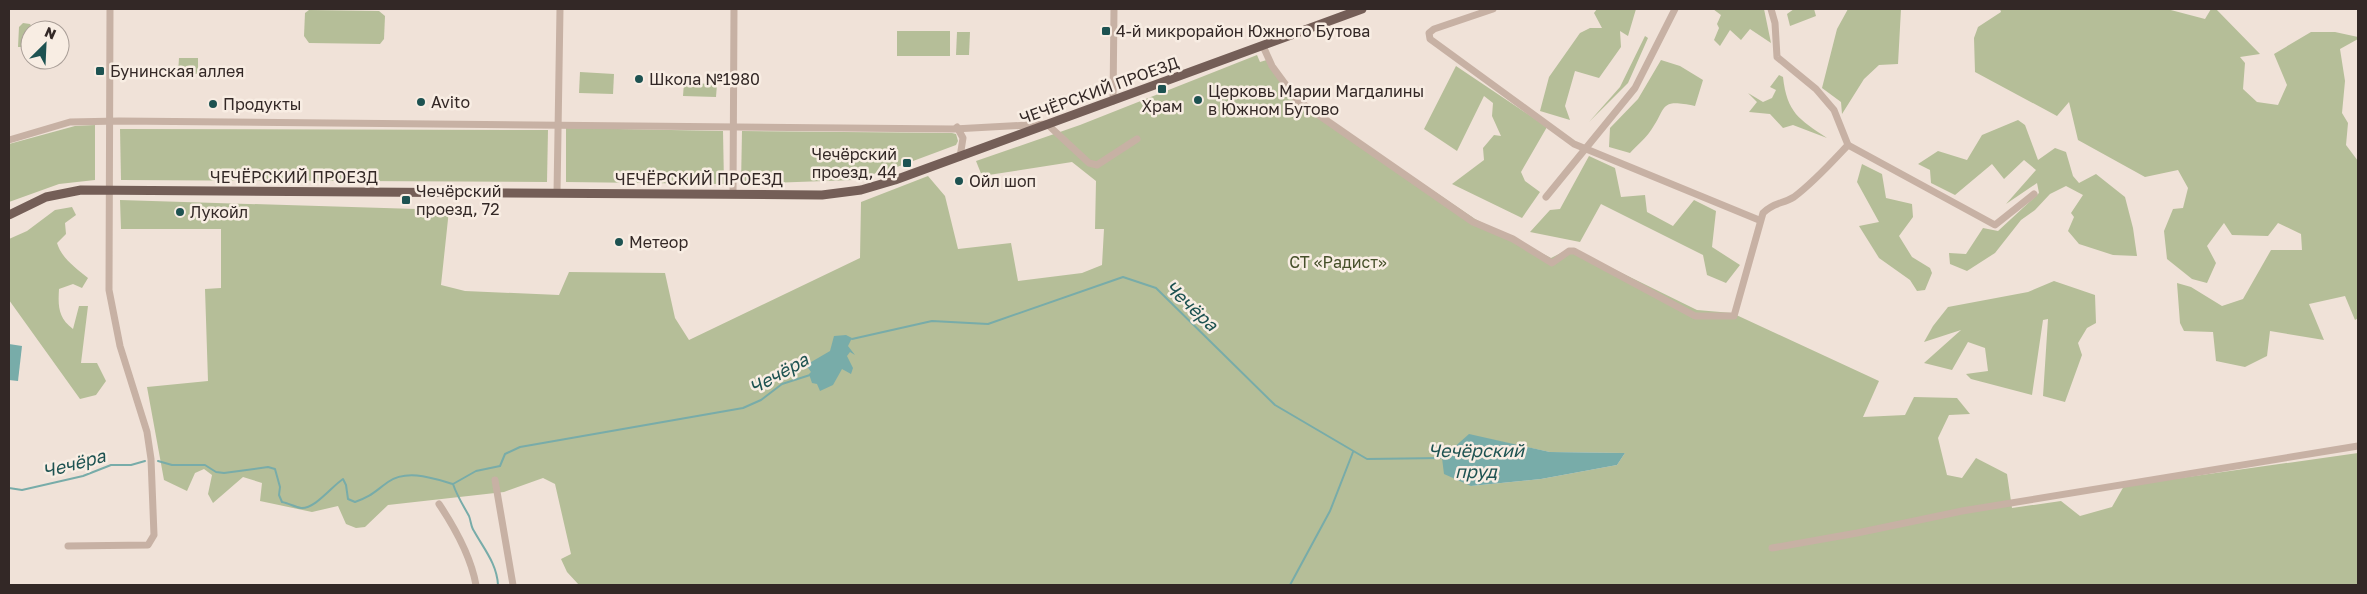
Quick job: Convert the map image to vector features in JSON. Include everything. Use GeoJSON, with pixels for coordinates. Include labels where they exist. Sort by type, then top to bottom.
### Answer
{"type":"FeatureCollection","features":[{"type":"Feature","properties":{"kind":"main road","name":"ЧЕЧЁРСКИЙ ПРОЕЗД"},"geometry":{"type":"LineString","coordinates":[[9,215],[30,203],[56,194],[81,190],[822,195],[861,190],[960,157],[1362,9]]}},
{"type":"Feature","properties":{"kind":"street"},"geometry":{"type":"LineString","coordinates":[[68,546],[148,545],[154,535],[154,495],[147,432],[120,346],[109,290],[110,9]]}},
{"type":"Feature","properties":{"kind":"street"},"geometry":{"type":"LineString","coordinates":[[557,194],[560,9]]}},
{"type":"Feature","properties":{"kind":"street"},"geometry":{"type":"LineString","coordinates":[[733,194],[734,9]]}},
{"type":"Feature","properties":{"kind":"street"},"geometry":{"type":"LineString","coordinates":[[1113,101],[1114,9]]}},
{"type":"Feature","properties":{"kind":"street"},"geometry":{"type":"LineString","coordinates":[[1492,9],[1434,29],[1429,33],[1430,39],[1574,144],[1759,220]]}},
{"type":"Feature","properties":{"kind":"street"},"geometry":{"type":"LineString","coordinates":[[1546,197],[1635,88],[1676,9]]}},
{"type":"Feature","properties":{"kind":"street"},"geometry":{"type":"LineString","coordinates":[[1771,9],[1775,23],[1777,57],[1816,89],[1834,110],[1848,145],[1994,225],[2034,194]]}},
{"type":"Feature","properties":{"kind":"street"},"geometry":{"type":"LineString","coordinates":[[1263,46],[1272,66],[1297,100],[1473,222],[1513,239],[1552,263],[1570,251],[1574,251],[1695,316],[1734,316],[1759,220],[1763,213],[1772,204],[1790,199],[1807,187],[1848,145]]}},
{"type":"Feature","properties":{"kind":"street"},"geometry":{"type":"LineString","coordinates":[[9,140],[70,122],[472,123],[957,128],[997,128],[1047,124],[1089,163],[1094,165],[1104,161],[1137,139]]}},
{"type":"Feature","properties":{"kind":"street"},"geometry":{"type":"LineString","coordinates":[[957,128],[963,138],[960,157]]}},
{"type":"Feature","properties":{"kind":"street"},"geometry":{"type":"LineString","coordinates":[[1772,548],[1857,533],[1962,511],[2358,446]]}},
{"type":"Feature","properties":{"kind":"street"},"geometry":{"type":"LineString","coordinates":[[495,480],[513,585]]}},
{"type":"Feature","properties":{"kind":"street"},"geometry":{"type":"LineString","coordinates":[[438,504],[452,525],[473,570],[476,585]]}},
{"type":"Feature","properties":{"kind":"green space"},"geometry":{"type":"Polygon","coordinates":[[[1597,9],[1636,9],[1628,36],[1620,31],[1621,47],[1599,78],[1575,71],[1565,106],[1570,120],[1540,111],[1549,77],[1580,33],[1590,28],[1602,28],[1594,13],[1597,9]]]}},
{"type":"Feature","properties":{"kind":"green space"},"geometry":{"type":"Polygon","coordinates":[[[1713,9],[1764,9],[1771,43],[1750,29],[1741,40],[1730,30],[1720,46],[1714,40],[1719,28],[1717,24],[1721,15],[1713,9]]]}},
{"type":"Feature","properties":{"kind":"green space"},"geometry":{"type":"Polygon","coordinates":[[[1794,9],[1814,9],[1816,16],[1790,26],[1787,14],[1794,9]]]}},
{"type":"Feature","properties":{"kind":"green space"},"geometry":{"type":"Polygon","coordinates":[[[1848,9],[1901,9],[1898,64],[1879,65],[1864,79],[1842,114],[1841,102],[1822,88],[1837,29],[1848,9]]]}},
{"type":"Feature","properties":{"kind":"green space"},"geometry":{"type":"Polygon","coordinates":[[[2000,9],[2167,9],[2205,19],[2211,9],[2216,9],[2260,54],[2240,57],[2245,63],[2243,89],[2257,102],[2278,105],[2287,85],[2274,54],[2311,32],[2335,32],[2358,37],[2358,39],[2340,49],[2345,81],[2342,113],[2348,123],[2346,145],[2358,161],[2358,318],[2355,320],[2345,296],[2309,304],[2324,340],[2270,331],[2267,356],[2245,367],[2216,361],[2213,332],[2184,331],[2180,323],[2177,283],[2191,287],[2222,306],[2243,299],[2271,250],[2302,250],[2301,234],[2278,223],[2268,236],[2232,235],[2224,223],[2207,246],[2216,263],[2207,283],[2192,279],[2167,259],[2164,231],[2173,209],[2183,208],[2188,188],[2178,170],[2145,177],[2078,140],[2069,102],[2057,116],[1975,72],[1974,38],[1978,27],[2001,12],[2000,9]]]}},
{"type":"Feature","properties":{"kind":"green space"},"geometry":{"type":"Polygon","coordinates":[[[309,10],[379,11],[385,16],[384,39],[380,44],[309,43],[304,36],[305,13],[309,10]]]}},
{"type":"Feature","properties":{"kind":"green space"},"geometry":{"type":"Polygon","coordinates":[[[19,27],[20,47],[18,47],[19,27]]]}},
{"type":"Feature","properties":{"kind":"green space"},"geometry":{"type":"Polygon","coordinates":[[[897,31],[950,31],[950,56],[897,56],[897,31]]]}},
{"type":"Feature","properties":{"kind":"green space"},"geometry":{"type":"Polygon","coordinates":[[[957,32],[970,32],[969,55],[956,55],[957,32]]]}},
{"type":"Feature","properties":{"kind":"green space"},"geometry":{"type":"Polygon","coordinates":[[[1645,36],[1648,38],[1628,83],[1589,122],[1620,87],[1645,36]]]}},
{"type":"Feature","properties":{"kind":"green space","name":"СТ «Радист»"},"geometry":{"type":"Polygon","coordinates":[[[1257,55],[1260,62],[1270,59],[1298,99],[1475,219],[1551,258],[1571,248],[1697,310],[1732,313],[1879,381],[1863,417],[1905,415],[1914,397],[1957,398],[1970,414],[1949,415],[1938,438],[1947,475],[1962,478],[1976,458],[2007,474],[2012,508],[2061,501],[2080,516],[2112,507],[2124,486],[2358,453],[2358,585],[579,585],[567,572],[561,559],[571,554],[555,484],[543,478],[504,492],[388,505],[365,527],[356,528],[346,524],[338,506],[312,512],[260,501],[262,483],[243,477],[213,503],[208,494],[212,475],[204,469],[195,473],[187,491],[164,480],[147,387],[208,381],[205,289],[221,288],[221,229],[121,229],[120,200],[449,210],[441,285],[465,291],[559,295],[569,272],[665,273],[675,318],[689,340],[860,258],[861,202],[928,176],[945,196],[958,249],[1011,243],[1018,281],[1082,273],[1102,265],[1104,229],[1095,229],[1096,181],[1072,162],[982,176],[976,161],[1080,125],[1257,55]],[[1469,435],[1471,486],[1541,479],[1617,465],[1625,453],[1550,452],[1469,435]]]}},
{"type":"Feature","properties":{"kind":"green space"},"geometry":{"type":"Polygon","coordinates":[[[179,58],[198,58],[198,74],[178,74],[179,58]]]}},
{"type":"Feature","properties":{"kind":"green space"},"geometry":{"type":"Polygon","coordinates":[[[1661,60],[1680,66],[1703,80],[1695,106],[1669,104],[1662,111],[1649,133],[1630,153],[1609,147],[1610,128],[1638,99],[1661,60]]]}},
{"type":"Feature","properties":{"kind":"green space"},"geometry":{"type":"Polygon","coordinates":[[[1456,66],[1547,127],[1521,172],[1525,181],[1540,192],[1522,218],[1452,184],[1484,160],[1483,148],[1494,135],[1501,136],[1492,116],[1493,103],[1484,96],[1457,151],[1424,129],[1456,66]]]}},
{"type":"Feature","properties":{"kind":"green space"},"geometry":{"type":"Polygon","coordinates":[[[580,72],[614,74],[613,94],[579,93],[580,72]]]}},
{"type":"Feature","properties":{"kind":"green space"},"geometry":{"type":"Polygon","coordinates":[[[1779,75],[1783,77],[1788,99],[1796,114],[1809,126],[1827,138],[1793,125],[1783,128],[1770,114],[1749,112],[1757,102],[1748,93],[1763,102],[1772,98],[1776,90],[1770,87],[1779,75]]]}},
{"type":"Feature","properties":{"kind":"green space"},"geometry":{"type":"Polygon","coordinates":[[[684,83],[717,84],[716,97],[683,96],[684,83]]]}},
{"type":"Feature","properties":{"kind":"green space"},"geometry":{"type":"Polygon","coordinates":[[[2018,120],[2025,125],[2038,160],[2055,148],[2066,152],[2073,176],[2079,183],[2096,174],[2125,197],[2133,228],[2137,256],[2113,255],[2079,244],[2068,231],[2074,217],[2071,213],[2083,195],[2066,186],[2050,194],[2035,210],[2021,220],[1995,253],[1967,271],[1950,264],[1949,253],[1966,254],[1983,228],[1998,231],[2039,193],[2037,183],[2006,204],[2036,170],[2024,160],[2004,179],[1992,164],[1955,195],[1931,183],[1930,170],[1918,164],[1938,151],[1967,160],[1982,135],[2018,120]]]}},
{"type":"Feature","properties":{"kind":"green space"},"geometry":{"type":"Polygon","coordinates":[[[95,125],[95,180],[59,184],[9,202],[9,144],[75,126],[95,125]]]}},
{"type":"Feature","properties":{"kind":"green space"},"geometry":{"type":"Polygon","coordinates":[[[566,128],[723,131],[724,184],[566,182],[566,128]]]}},
{"type":"Feature","properties":{"kind":"green space"},"geometry":{"type":"Polygon","coordinates":[[[120,129],[548,130],[547,182],[121,180],[120,129]]]}},
{"type":"Feature","properties":{"kind":"green space"},"geometry":{"type":"Polygon","coordinates":[[[742,131],[952,133],[956,134],[958,141],[956,145],[897,167],[853,180],[741,184],[742,131]]]}},
{"type":"Feature","properties":{"kind":"green space"},"geometry":{"type":"Polygon","coordinates":[[[1589,156],[1615,168],[1621,197],[1645,195],[1647,212],[1673,226],[1694,200],[1716,211],[1712,247],[1740,265],[1726,283],[1707,275],[1703,255],[1601,204],[1580,242],[1530,232],[1550,210],[1560,209],[1589,156]]]}},
{"type":"Feature","properties":{"kind":"green space"},"geometry":{"type":"Polygon","coordinates":[[[1862,164],[1882,174],[1886,198],[1912,204],[1913,217],[1899,236],[1912,257],[1930,268],[1932,273],[1925,290],[1917,291],[1910,280],[1879,258],[1859,226],[1879,222],[1857,182],[1862,164]]]}},
{"type":"Feature","properties":{"kind":"green space"},"geometry":{"type":"Polygon","coordinates":[[[72,207],[76,215],[65,223],[66,234],[57,243],[66,258],[88,278],[82,288],[73,284],[59,289],[60,311],[64,320],[73,329],[79,306],[88,306],[81,363],[97,363],[106,381],[96,395],[80,399],[9,300],[9,239],[27,231],[55,210],[72,207]]]}},
{"type":"Feature","properties":{"kind":"green space"},"geometry":{"type":"Polygon","coordinates":[[[2054,281],[2095,295],[2096,323],[2087,328],[2078,343],[2082,355],[2065,402],[2043,396],[2048,319],[2043,320],[2032,395],[1971,379],[1966,374],[1988,371],[1985,348],[1968,342],[1952,370],[1924,363],[1961,330],[1924,342],[1933,326],[1948,307],[2028,292],[2054,281]]]}},
{"type":"Feature","properties":{"kind":"water"},"geometry":{"type":"Polygon","coordinates":[[[846,335],[852,338],[848,346],[855,355],[850,352],[847,356],[853,368],[851,374],[842,369],[833,385],[820,391],[817,384],[812,383],[809,374],[811,372],[806,365],[830,351],[834,336],[846,335]]]}},
{"type":"Feature","properties":{"kind":"water"},"geometry":{"type":"Polygon","coordinates":[[[9,344],[22,346],[18,381],[9,380],[9,344]]]}},
{"type":"Feature","properties":{"kind":"water","name":"Чечёрский пруд"},"geometry":{"type":"Polygon","coordinates":[[[1469,434],[1550,452],[1625,453],[1617,465],[1541,479],[1471,486],[1444,474],[1442,458],[1469,434]]]}},
{"type":"Feature","properties":{"kind":"waterway","name":"Чечёра"},"geometry":{"type":"LineString","coordinates":[[852,339],[932,321],[988,324],[1123,277],[1156,288],[1275,405],[1367,459],[1442,458]]}},
{"type":"Feature","properties":{"kind":"waterway","name":"Чечёра"},"geometry":{"type":"LineString","coordinates":[[158,461],[172,465],[205,465],[216,472],[224,473],[268,467],[275,469],[282,502],[301,508],[312,505],[343,479],[348,499],[355,502],[369,496],[395,478],[403,476],[420,476],[453,484],[476,471],[500,466],[505,454],[520,447],[743,408],[761,400],[782,384],[810,375]]}},
{"type":"Feature","properties":{"kind":"waterway"},"geometry":{"type":"LineString","coordinates":[[1290,585],[1330,511],[1353,452]]}},
{"type":"Feature","properties":{"kind":"waterway","name":"Чечёра"},"geometry":{"type":"LineString","coordinates":[[9,488],[22,490],[83,476],[111,465],[131,465],[145,461]]}},
{"type":"Feature","properties":{"kind":"waterway"},"geometry":{"type":"LineString","coordinates":[[453,484],[469,516],[473,529],[493,563],[498,585]]}},
{"type":"Feature","properties":{"kind":"place","name":"4-й микрорайон Южного Бутова"},"geometry":{"type":"Point","coordinates":[1106,31]}},
{"type":"Feature","properties":{"kind":"place","name":"Бунинская аллея"},"geometry":{"type":"Point","coordinates":[100,71]}},
{"type":"Feature","properties":{"kind":"place","name":"Школа №1980"},"geometry":{"type":"Point","coordinates":[639,79]}},
{"type":"Feature","properties":{"kind":"place","name":"Храм"},"geometry":{"type":"Point","coordinates":[1162,89]}},
{"type":"Feature","properties":{"kind":"place","name":"Церковь Марии Магдалины в Южном Бутово"},"geometry":{"type":"Point","coordinates":[1198,100]}},
{"type":"Feature","properties":{"kind":"place","name":"Avito"},"geometry":{"type":"Point","coordinates":[421,102]}},
{"type":"Feature","properties":{"kind":"place","name":"Продукты"},"geometry":{"type":"Point","coordinates":[213,104]}},
{"type":"Feature","properties":{"kind":"place","name":"Чечёрский проезд, 44"},"geometry":{"type":"Point","coordinates":[907,163]}},
{"type":"Feature","properties":{"kind":"place","name":"Ойл шоп"},"geometry":{"type":"Point","coordinates":[959,181]}},
{"type":"Feature","properties":{"kind":"place","name":"Чечёрский проезд, 72"},"geometry":{"type":"Point","coordinates":[406,200]}},
{"type":"Feature","properties":{"kind":"place","name":"Лукойл"},"geometry":{"type":"Point","coordinates":[180,212]}},
{"type":"Feature","properties":{"kind":"place","name":"Метеор"},"geometry":{"type":"Point","coordinates":[619,242]}}]}
